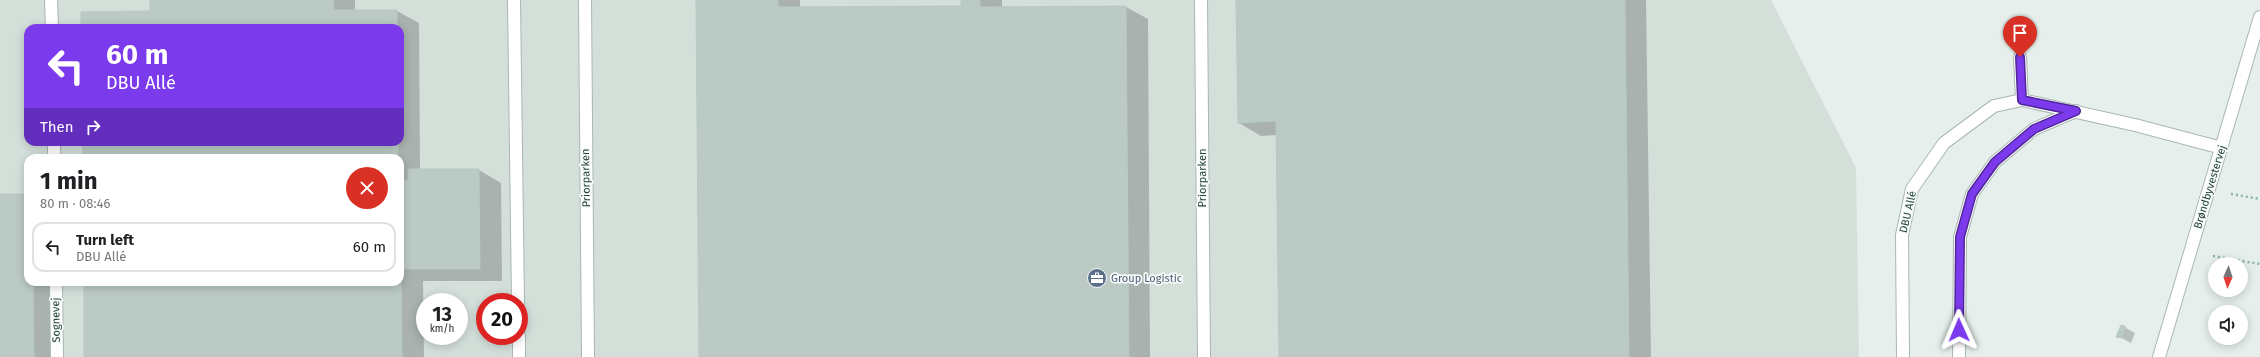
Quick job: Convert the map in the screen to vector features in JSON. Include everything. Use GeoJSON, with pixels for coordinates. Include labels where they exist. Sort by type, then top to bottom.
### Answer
{"type":"FeatureCollection","features":[{"type":"Feature","properties":{"kind":"street"},"geometry":{"type":"LineString","coordinates":[[52,0],[52,24]]}},
{"type":"Feature","properties":{"kind":"street"},"geometry":{"type":"LineString","coordinates":[[514,0],[518,293]]}},
{"type":"Feature","properties":{"kind":"street","name":"Priorparken"},"geometry":{"type":"LineString","coordinates":[[585,0],[588,357]]}},
{"type":"Feature","properties":{"kind":"street","name":"Priorparken"},"geometry":{"type":"LineString","coordinates":[[1201,0],[1204,357]]}},
{"type":"Feature","properties":{"kind":"street","name":"Brøndbyvestervej"},"geometry":{"type":"LineString","coordinates":[[2159,357],[2260,17]]}},
{"type":"Feature","properties":{"kind":"street"},"geometry":{"type":"LineString","coordinates":[[2020,57],[2022,100]]}},
{"type":"Feature","properties":{"kind":"street","name":"DBU Allé"},"geometry":{"type":"LineString","coordinates":[[1903,357],[1902,235],[1912,189],[1944,143],[1994,106],[2022,100],[2076,111],[2222,148]]}},
{"type":"Feature","properties":{"kind":"street"},"geometry":{"type":"LineString","coordinates":[[1959,357],[1960,237],[1972,194],[1995,162],[2034,129],[2076,111]]}},
{"type":"Feature","properties":{"kind":"street","name":"Sognevej"},"geometry":{"type":"LineString","coordinates":[[56,286],[57,357]]}},
{"type":"Feature","properties":{"kind":"street"},"geometry":{"type":"LineString","coordinates":[[519,345],[519,357]]}},
{"type":"Feature","properties":{"kind":"path"},"geometry":{"type":"LineString","coordinates":[[2209,191],[2260,199]]}},
{"type":"Feature","properties":{"kind":"path"},"geometry":{"type":"LineString","coordinates":[[2190,253],[2260,264]]}},
{"type":"Feature","properties":{"kind":"shaded area"},"geometry":{"type":"Polygon","coordinates":[[[0,0],[1771,0],[1856,168],[1859,357],[0,357],[0,0]]]}},
{"type":"Feature","properties":{"kind":"building"},"geometry":{"type":"Polygon","coordinates":[[[150,0],[333,0],[334,10],[397,10],[397,24],[81,24],[81,12],[150,11],[150,0]]]}},
{"type":"Feature","properties":{"kind":"building"},"geometry":{"type":"Polygon","coordinates":[[[696,0],[778,0],[778,7],[961,6],[961,0],[980,0],[980,7],[1126,6],[1129,357],[699,357],[696,0]]]}},
{"type":"Feature","properties":{"kind":"building"},"geometry":{"type":"Polygon","coordinates":[[[1236,0],[1625,0],[1629,357],[1279,357],[1276,121],[1238,123],[1236,0]]]}},
{"type":"Feature","properties":{"kind":"building"},"geometry":{"type":"Polygon","coordinates":[[[82,146],[398,146],[398,154],[83,154],[82,146]]]}},
{"type":"Feature","properties":{"kind":"building"},"geometry":{"type":"Polygon","coordinates":[[[408,169],[479,169],[480,269],[404,269],[404,180],[408,180],[408,169]]]}},
{"type":"Feature","properties":{"kind":"building"},"geometry":{"type":"Polygon","coordinates":[[[0,194],[24,194],[24,286],[33,286],[34,357],[0,357],[0,194]]]}},
{"type":"Feature","properties":{"kind":"building"},"geometry":{"type":"Polygon","coordinates":[[[84,286],[401,286],[402,357],[84,357],[84,286]]]}},
{"type":"Feature","properties":{"kind":"building"},"geometry":{"type":"Polygon","coordinates":[[[2121,325],[2126,327],[2122,338],[2116,337],[2121,325]]]}},
{"type":"Feature","properties":{"kind":"place","name":"Group Logistic"},"geometry":{"type":"Point","coordinates":[1097,278]}},
{"type":"Feature","properties":{"kind":"route"},"geometry":{"type":"LineString","coordinates":[[1959,330],[1960,237],[1972,194],[1995,162],[2034,129],[2076,111],[2022,100],[2020,57]]}}]}
